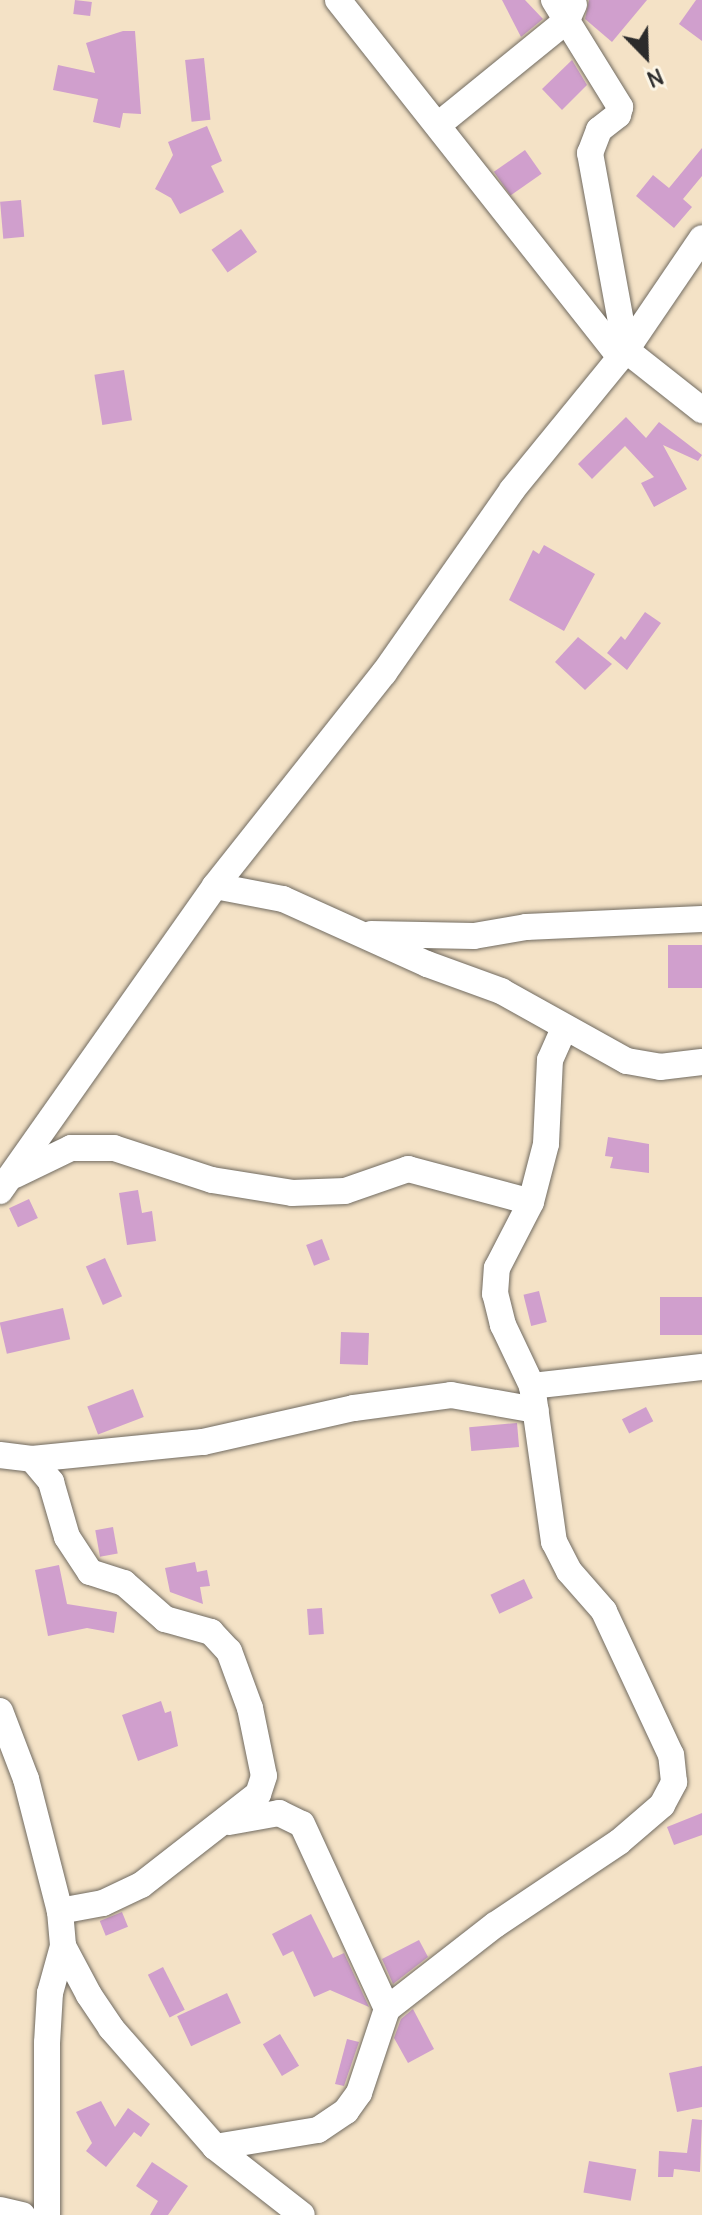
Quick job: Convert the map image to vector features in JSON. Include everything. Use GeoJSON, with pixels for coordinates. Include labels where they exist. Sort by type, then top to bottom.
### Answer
{"type":"FeatureCollection","features":[{"type":"Feature","properties":{"kind":"street"},"geometry":{"type":"LineString","coordinates":[[338,0],[371,36],[403,89],[438,125],[623,354],[702,410]]}},
{"type":"Feature","properties":{"kind":"street"},"geometry":{"type":"LineString","coordinates":[[438,125],[566,7],[620,107],[618,115],[599,130],[590,153],[623,354]]}},
{"type":"Feature","properties":{"kind":"street"},"geometry":{"type":"LineString","coordinates":[[6,1184],[215,886],[384,673],[512,490],[623,354],[702,238]]}},
{"type":"Feature","properties":{"kind":"street"},"geometry":{"type":"LineString","coordinates":[[215,886],[283,899],[501,991],[627,1061],[660,1067],[702,1062]]}},
{"type":"Feature","properties":{"kind":"street"},"geometry":{"type":"LineString","coordinates":[[364,934],[474,936],[526,927],[702,919]]}},
{"type":"Feature","properties":{"kind":"street"},"geometry":{"type":"LineString","coordinates":[[215,2147],[318,2130],[346,2111],[359,2093],[387,2009],[495,1925],[619,1842],[662,1805],[674,1782],[671,1755],[604,1611],[569,1571],[554,1542],[534,1398],[503,1325],[495,1294],[497,1268],[531,1202],[546,1144],[550,1060],[565,1027]]}},
{"type":"Feature","properties":{"kind":"street"},"geometry":{"type":"LineString","coordinates":[[6,1184],[71,1148],[114,1148],[212,1180],[292,1193],[345,1191],[408,1169],[531,1202]]}},
{"type":"Feature","properties":{"kind":"street"},"geometry":{"type":"LineString","coordinates":[[0,1455],[32,1459],[203,1442],[354,1408],[451,1395],[534,1398],[702,1367]]}},
{"type":"Feature","properties":{"kind":"street"},"geometry":{"type":"LineString","coordinates":[[32,1459],[51,1482],[67,1537],[90,1572],[124,1583],[165,1619],[211,1632],[237,1665],[264,1787],[141,1885],[103,1903],[60,1911]]}},
{"type":"Feature","properties":{"kind":"street"},"geometry":{"type":"LineString","coordinates":[[0,1711],[26,1779],[60,1911],[63,1946],[50,1993],[47,2043],[47,2215]]}},
{"type":"Feature","properties":{"kind":"street"},"geometry":{"type":"LineString","coordinates":[[218,1825],[279,1813],[302,1824],[387,2009]]}},
{"type":"Feature","properties":{"kind":"street"},"geometry":{"type":"LineString","coordinates":[[63,1946],[111,2028],[215,2147],[302,2215]]}},
{"type":"Feature","properties":{"kind":"street"},"geometry":{"type":"LineString","coordinates":[[0,2210],[22,2215]]}},
{"type":"Feature","properties":{"kind":"building"},"geometry":{"type":"Polygon","coordinates":[[[75,0],[92,2],[90,16],[73,14],[75,0]]]}},
{"type":"Feature","properties":{"kind":"building"},"geometry":{"type":"Polygon","coordinates":[[[502,0],[525,0],[543,19],[521,37],[502,0]]]}},
{"type":"Feature","properties":{"kind":"building"},"geometry":{"type":"Polygon","coordinates":[[[589,0],[647,0],[612,42],[585,19],[589,0]]]}},
{"type":"Feature","properties":{"kind":"building"},"geometry":{"type":"Polygon","coordinates":[[[696,0],[702,0],[702,41],[679,24],[696,0]]]}},
{"type":"Feature","properties":{"kind":"building"},"geometry":{"type":"Polygon","coordinates":[[[123,31],[135,31],[141,114],[123,113],[120,128],[93,122],[98,99],[53,90],[58,65],[95,73],[86,43],[123,31]]]}},
{"type":"Feature","properties":{"kind":"building"},"geometry":{"type":"Polygon","coordinates":[[[204,58],[210,120],[192,122],[185,60],[204,58]]]}},
{"type":"Feature","properties":{"kind":"building"},"geometry":{"type":"Polygon","coordinates":[[[572,60],[587,85],[562,110],[542,89],[572,60]]]}},
{"type":"Feature","properties":{"kind":"building"},"geometry":{"type":"Polygon","coordinates":[[[207,126],[222,161],[211,166],[224,192],[180,214],[171,198],[155,189],[173,155],[168,142],[207,126]]]}},
{"type":"Feature","properties":{"kind":"building"},"geometry":{"type":"Polygon","coordinates":[[[702,148],[702,176],[683,199],[692,207],[674,228],[636,196],[653,175],[669,188],[702,148]]]}},
{"type":"Feature","properties":{"kind":"building"},"geometry":{"type":"Polygon","coordinates":[[[525,150],[542,174],[511,196],[494,172],[525,150]]]}},
{"type":"Feature","properties":{"kind":"building"},"geometry":{"type":"Polygon","coordinates":[[[21,200],[24,237],[3,239],[0,202],[21,200]]]}},
{"type":"Feature","properties":{"kind":"building"},"geometry":{"type":"Polygon","coordinates":[[[241,229],[257,252],[228,273],[212,250],[241,229]]]}},
{"type":"Feature","properties":{"kind":"building"},"geometry":{"type":"Polygon","coordinates":[[[124,370],[132,420],[102,425],[94,375],[124,370]]]}},
{"type":"Feature","properties":{"kind":"building"},"geometry":{"type":"Polygon","coordinates":[[[626,417],[646,438],[659,422],[702,455],[698,461],[663,445],[687,489],[654,507],[641,483],[654,477],[625,446],[592,479],[578,464],[626,417]]]}},
{"type":"Feature","properties":{"kind":"building"},"geometry":{"type":"Polygon","coordinates":[[[544,545],[595,574],[564,631],[509,600],[533,550],[539,554],[544,545]]]}},
{"type":"Feature","properties":{"kind":"building"},"geometry":{"type":"Polygon","coordinates":[[[645,612],[661,623],[627,670],[607,653],[621,636],[625,640],[645,612]]]}},
{"type":"Feature","properties":{"kind":"building"},"geometry":{"type":"Polygon","coordinates":[[[578,637],[612,664],[585,690],[555,662],[578,637]]]}},
{"type":"Feature","properties":{"kind":"building"},"geometry":{"type":"Polygon","coordinates":[[[668,945],[702,945],[702,988],[668,988],[668,945]]]}},
{"type":"Feature","properties":{"kind":"building"},"geometry":{"type":"Polygon","coordinates":[[[608,1137],[649,1144],[649,1173],[610,1168],[613,1157],[605,1156],[608,1137]]]}},
{"type":"Feature","properties":{"kind":"building"},"geometry":{"type":"Polygon","coordinates":[[[138,1190],[142,1213],[152,1211],[156,1241],[127,1245],[119,1193],[138,1190]]]}},
{"type":"Feature","properties":{"kind":"building"},"geometry":{"type":"Polygon","coordinates":[[[29,1199],[38,1218],[18,1227],[9,1208],[29,1199]]]}},
{"type":"Feature","properties":{"kind":"building"},"geometry":{"type":"Polygon","coordinates":[[[322,1239],[330,1260],[314,1266],[306,1245],[322,1239]]]}},
{"type":"Feature","properties":{"kind":"building"},"geometry":{"type":"Polygon","coordinates":[[[105,1258],[122,1296],[103,1305],[86,1267],[105,1258]]]}},
{"type":"Feature","properties":{"kind":"building"},"geometry":{"type":"Polygon","coordinates":[[[539,1291],[547,1322],[531,1326],[523,1295],[539,1291]]]}},
{"type":"Feature","properties":{"kind":"building"},"geometry":{"type":"Polygon","coordinates":[[[660,1297],[702,1297],[702,1335],[660,1335],[660,1297]]]}},
{"type":"Feature","properties":{"kind":"building"},"geometry":{"type":"Polygon","coordinates":[[[63,1308],[70,1339],[7,1354],[0,1323],[63,1308]]]}},
{"type":"Feature","properties":{"kind":"building"},"geometry":{"type":"Polygon","coordinates":[[[341,1332],[369,1333],[368,1365],[340,1364],[341,1332]]]}},
{"type":"Feature","properties":{"kind":"building"},"geometry":{"type":"Polygon","coordinates":[[[133,1389],[144,1417],[98,1435],[87,1407],[133,1389]]]}},
{"type":"Feature","properties":{"kind":"building"},"geometry":{"type":"Polygon","coordinates":[[[646,1407],[653,1421],[629,1434],[622,1419],[646,1407]]]}},
{"type":"Feature","properties":{"kind":"building"},"geometry":{"type":"Polygon","coordinates":[[[517,1423],[519,1447],[471,1451],[469,1427],[517,1423]]]}},
{"type":"Feature","properties":{"kind":"building"},"geometry":{"type":"Polygon","coordinates":[[[113,1527],[118,1554],[100,1557],[95,1530],[113,1527]]]}},
{"type":"Feature","properties":{"kind":"building"},"geometry":{"type":"Polygon","coordinates":[[[195,1562],[197,1572],[207,1570],[210,1586],[200,1587],[203,1604],[170,1592],[165,1568],[195,1562]]]}},
{"type":"Feature","properties":{"kind":"building"},"geometry":{"type":"Polygon","coordinates":[[[59,1565],[67,1604],[117,1612],[114,1633],[87,1628],[48,1636],[35,1570],[59,1565]]]}},
{"type":"Feature","properties":{"kind":"building"},"geometry":{"type":"Polygon","coordinates":[[[524,1579],[533,1598],[499,1614],[490,1595],[524,1579]]]}},
{"type":"Feature","properties":{"kind":"building"},"geometry":{"type":"Polygon","coordinates":[[[322,1608],[324,1634],[309,1635],[307,1609],[322,1608]]]}},
{"type":"Feature","properties":{"kind":"building"},"geometry":{"type":"Polygon","coordinates":[[[161,1701],[165,1713],[171,1711],[178,1746],[138,1761],[122,1715],[161,1701]]]}},
{"type":"Feature","properties":{"kind":"building"},"geometry":{"type":"Polygon","coordinates":[[[702,1813],[702,1835],[674,1845],[667,1827],[702,1813]]]}},
{"type":"Feature","properties":{"kind":"building"},"geometry":{"type":"Polygon","coordinates":[[[122,1912],[128,1927],[106,1936],[100,1921],[122,1912]]]}},
{"type":"Feature","properties":{"kind":"building"},"geometry":{"type":"Polygon","coordinates":[[[311,1914],[333,1958],[344,1953],[369,2007],[330,1990],[314,1997],[293,1951],[283,1956],[272,1934],[311,1914]]]}},
{"type":"Feature","properties":{"kind":"building"},"geometry":{"type":"Polygon","coordinates":[[[419,1940],[428,1957],[393,1984],[382,1959],[419,1940]]]}},
{"type":"Feature","properties":{"kind":"building"},"geometry":{"type":"Polygon","coordinates":[[[163,1967],[185,2010],[170,2017],[148,1975],[163,1967]]]}},
{"type":"Feature","properties":{"kind":"building"},"geometry":{"type":"Polygon","coordinates":[[[227,1993],[241,2023],[191,2046],[177,2016],[227,1993]]]}},
{"type":"Feature","properties":{"kind":"building"},"geometry":{"type":"Polygon","coordinates":[[[413,2009],[434,2049],[408,2063],[394,2038],[401,2019],[413,2009]]]}},
{"type":"Feature","properties":{"kind":"building"},"geometry":{"type":"Polygon","coordinates":[[[280,2034],[299,2066],[282,2076],[263,2044],[280,2034]]]}},
{"type":"Feature","properties":{"kind":"building"},"geometry":{"type":"Polygon","coordinates":[[[347,2039],[359,2042],[344,2086],[335,2084],[347,2039]]]}},
{"type":"Feature","properties":{"kind":"building"},"geometry":{"type":"Polygon","coordinates":[[[702,2066],[702,2107],[677,2112],[669,2073],[702,2066]]]}},
{"type":"Feature","properties":{"kind":"building"},"geometry":{"type":"Polygon","coordinates":[[[101,2101],[115,2127],[128,2108],[150,2124],[141,2137],[134,2132],[106,2167],[86,2151],[92,2143],[76,2112],[101,2101]]]}},
{"type":"Feature","properties":{"kind":"building"},"geometry":{"type":"Polygon","coordinates":[[[692,2119],[702,2120],[700,2172],[674,2169],[673,2177],[658,2177],[659,2151],[687,2153],[692,2119]]]}},
{"type":"Feature","properties":{"kind":"building"},"geometry":{"type":"Polygon","coordinates":[[[589,2161],[636,2169],[631,2201],[583,2193],[589,2161]]]}},
{"type":"Feature","properties":{"kind":"building"},"geometry":{"type":"Polygon","coordinates":[[[152,2162],[188,2186],[168,2215],[150,2215],[158,2201],[136,2186],[152,2162]]]}}]}
